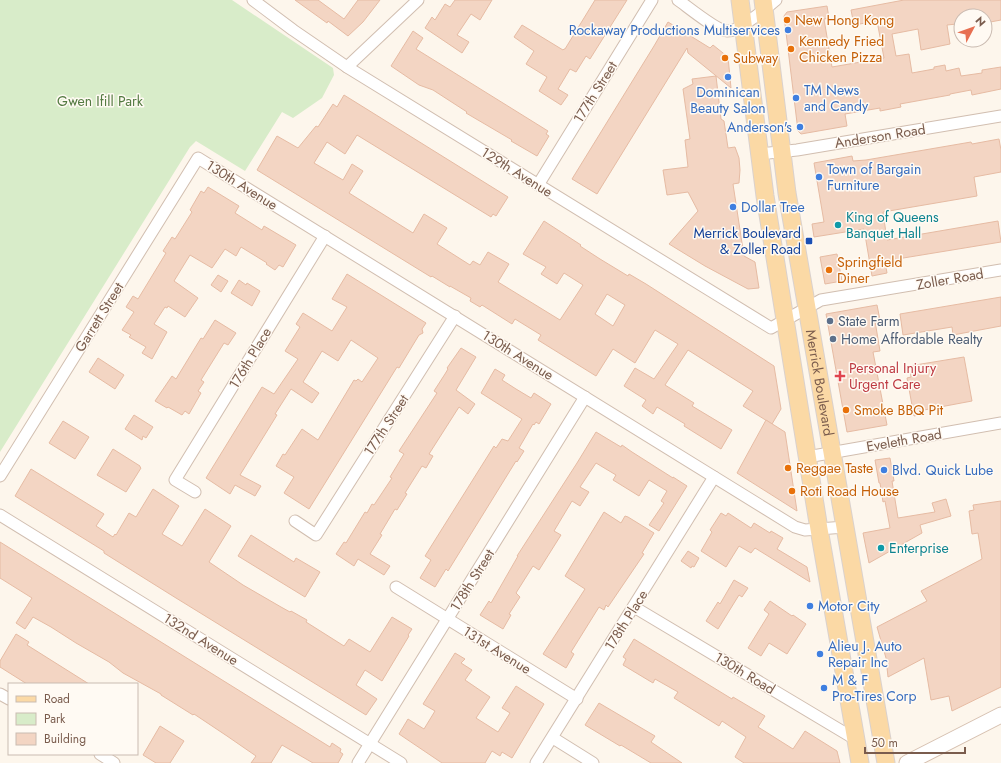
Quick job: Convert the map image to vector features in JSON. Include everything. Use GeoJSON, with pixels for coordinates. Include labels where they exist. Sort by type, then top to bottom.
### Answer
{"type":"FeatureCollection","features":[{"type":"Feature","properties":{"kind":"main road","name":"Merrick Boulevard"},"geometry":{"type":"LineString","coordinates":[[740,0],[765,196],[819,529],[860,763]]}},
{"type":"Feature","properties":{"kind":"main road","name":"Merrick Boulevard"},"geometry":{"type":"LineString","coordinates":[[768,3],[787,193],[886,763]]}},
{"type":"Feature","properties":{"kind":"main road"},"geometry":{"type":"LineString","coordinates":[[907,763],[1001,715]]}},
{"type":"Feature","properties":{"kind":"street","name":"129th Avenue"},"geometry":{"type":"LineString","coordinates":[[253,0],[293,30],[347,67],[771,328],[785,320]]}},
{"type":"Feature","properties":{"kind":"street"},"geometry":{"type":"LineString","coordinates":[[347,67],[418,0]]}},
{"type":"Feature","properties":{"kind":"street","name":"177th Street"},"geometry":{"type":"LineString","coordinates":[[538,185],[652,0]]}},
{"type":"Feature","properties":{"kind":"street"},"geometry":{"type":"LineString","coordinates":[[678,0],[717,29],[728,32],[743,25],[768,3]]}},
{"type":"Feature","properties":{"kind":"street","name":"Anderson Road"},"geometry":{"type":"LineString","coordinates":[[759,154],[782,152],[1001,116]]}},
{"type":"Feature","properties":{"kind":"street","name":"130th Avenue"},"geometry":{"type":"LineString","coordinates":[[198,158],[795,527],[805,530],[845,527]]}},
{"type":"Feature","properties":{"kind":"street","name":"Garrett Street"},"geometry":{"type":"LineString","coordinates":[[0,476],[198,158]]}},
{"type":"Feature","properties":{"kind":"street","name":"176th Place"},"geometry":{"type":"LineString","coordinates":[[195,492],[176,480],[324,236]]}},
{"type":"Feature","properties":{"kind":"street","name":"Zoller Road"},"geometry":{"type":"LineString","coordinates":[[785,320],[821,300],[1001,270]]}},
{"type":"Feature","properties":{"kind":"street","name":"177th Street"},"geometry":{"type":"LineString","coordinates":[[295,521],[316,535],[455,316]]}},
{"type":"Feature","properties":{"kind":"street","name":"178th Street"},"geometry":{"type":"LineString","coordinates":[[358,763],[585,397]]}},
{"type":"Feature","properties":{"kind":"street","name":"Eveleth Road"},"geometry":{"type":"LineString","coordinates":[[807,457],[1001,423]]}},
{"type":"Feature","properties":{"kind":"street","name":"178th Place"},"geometry":{"type":"LineString","coordinates":[[536,763],[553,738],[714,477]]}},
{"type":"Feature","properties":{"kind":"street","name":"132nd Avenue"},"geometry":{"type":"LineString","coordinates":[[0,515],[401,763]]}},
{"type":"Feature","properties":{"kind":"street","name":"131st Avenue"},"geometry":{"type":"LineString","coordinates":[[396,587],[577,699]]}},
{"type":"Feature","properties":{"kind":"street","name":"130th Road"},"geometry":{"type":"LineString","coordinates":[[634,607],[855,739]]}},
{"type":"Feature","properties":{"kind":"street"},"geometry":{"type":"LineString","coordinates":[[553,738],[593,763]]}},
{"type":"Feature","properties":{"kind":"street"},"geometry":{"type":"LineString","coordinates":[[102,755],[114,763]]}},
{"type":"Feature","properties":{"kind":"green space","name":"Gwen Ifill Park"},"geometry":{"type":"Polygon","coordinates":[[[0,0],[232,0],[333,68],[334,75],[322,98],[293,118],[282,112],[245,171],[196,141],[190,147],[0,452],[0,0]]]}},
{"type":"Feature","properties":{"kind":"building"},"geometry":{"type":"Polygon","coordinates":[[[295,0],[318,0],[344,19],[358,0],[380,0],[363,22],[348,36],[295,0]]]}},
{"type":"Feature","properties":{"kind":"building"},"geometry":{"type":"Polygon","coordinates":[[[455,0],[492,0],[480,20],[471,14],[457,35],[469,42],[462,53],[425,28],[432,17],[435,20],[445,4],[450,7],[455,0]]]}},
{"type":"Feature","properties":{"kind":"building"},"geometry":{"type":"Polygon","coordinates":[[[595,0],[627,0],[590,59],[586,56],[576,72],[570,69],[558,89],[568,95],[561,105],[539,91],[547,77],[526,64],[534,51],[514,37],[522,25],[563,50],[595,0]]]}},
{"type":"Feature","properties":{"kind":"building"},"geometry":{"type":"Polygon","coordinates":[[[904,0],[1001,0],[1001,20],[993,22],[993,8],[953,8],[953,24],[947,25],[950,44],[921,50],[918,29],[892,34],[896,56],[909,54],[912,73],[934,69],[934,67],[945,65],[946,71],[959,68],[961,76],[982,73],[982,70],[1001,67],[1001,89],[972,95],[971,90],[900,104],[901,107],[880,111],[880,108],[845,114],[847,126],[801,134],[798,131],[784,16],[787,12],[827,6],[829,18],[824,19],[832,67],[884,58],[877,21],[854,25],[851,10],[904,0]]]}},
{"type":"Feature","properties":{"kind":"building"},"geometry":{"type":"Polygon","coordinates":[[[668,22],[710,48],[713,45],[728,57],[731,88],[688,53],[687,48],[597,194],[572,179],[668,22]]]}},
{"type":"Feature","properties":{"kind":"building"},"geometry":{"type":"Polygon","coordinates":[[[413,31],[423,38],[416,49],[548,131],[546,134],[549,136],[537,156],[466,113],[467,112],[433,90],[419,85],[391,66],[413,31]]]}},
{"type":"Feature","properties":{"kind":"building"},"geometry":{"type":"Polygon","coordinates":[[[716,76],[721,119],[724,121],[728,148],[735,147],[739,158],[739,183],[733,184],[744,256],[755,262],[759,288],[748,289],[705,266],[669,244],[698,211],[688,192],[667,195],[663,170],[688,167],[685,140],[690,139],[683,89],[693,84],[692,79],[716,76]]]}},
{"type":"Feature","properties":{"kind":"building"},"geometry":{"type":"Polygon","coordinates":[[[344,95],[508,197],[496,216],[493,214],[491,217],[357,135],[345,154],[327,142],[314,163],[343,180],[352,164],[363,171],[349,193],[413,233],[424,214],[447,228],[437,244],[470,265],[473,261],[480,265],[488,252],[509,264],[498,282],[560,320],[583,285],[564,273],[557,284],[541,274],[546,267],[523,254],[544,221],[600,259],[628,276],[629,274],[646,284],[774,366],[781,409],[772,424],[743,406],[753,391],[688,350],[665,385],[694,403],[692,406],[732,430],[721,449],[657,407],[653,414],[642,406],[646,400],[624,386],[635,368],[654,379],[678,344],[655,330],[635,363],[613,349],[596,376],[538,340],[541,335],[515,319],[512,324],[482,305],[480,307],[470,301],[471,298],[432,276],[431,277],[257,170],[277,136],[298,148],[316,126],[318,127],[333,104],[337,107],[344,95]],[[607,294],[595,314],[613,326],[625,305],[607,294]]]}},
{"type":"Feature","properties":{"kind":"building"},"geometry":{"type":"Polygon","coordinates":[[[999,139],[1001,150],[1001,172],[974,177],[977,196],[883,212],[887,240],[998,221],[1001,242],[885,261],[887,273],[872,276],[864,229],[814,237],[812,224],[824,222],[814,163],[852,156],[853,161],[866,160],[971,142],[972,144],[999,139]]]}},
{"type":"Feature","properties":{"kind":"building"},"geometry":{"type":"Polygon","coordinates":[[[208,187],[239,206],[235,213],[262,230],[264,226],[296,245],[283,267],[279,265],[275,270],[266,264],[267,263],[241,247],[236,256],[225,249],[212,268],[190,255],[174,281],[198,298],[185,317],[168,306],[167,308],[165,307],[154,324],[167,332],[152,359],[142,353],[146,347],[129,337],[131,335],[122,330],[134,312],[126,307],[133,296],[138,299],[166,253],[163,251],[172,237],[175,239],[192,212],[190,210],[201,191],[204,193],[208,187]]]}},
{"type":"Feature","properties":{"kind":"building","name":"Springfield Diner"},"geometry":{"type":"Polygon","coordinates":[[[837,254],[842,281],[825,284],[820,257],[837,254]]]}},
{"type":"Feature","properties":{"kind":"building"},"geometry":{"type":"Polygon","coordinates":[[[347,274],[426,323],[422,329],[423,333],[419,335],[399,368],[397,367],[309,509],[284,493],[294,477],[276,466],[302,429],[318,440],[354,380],[356,381],[358,379],[362,382],[378,358],[351,340],[338,361],[322,351],[303,382],[319,393],[312,403],[291,389],[275,414],[277,415],[240,475],[261,486],[255,496],[235,485],[230,494],[206,478],[262,387],[274,394],[298,359],[285,351],[300,327],[296,324],[303,313],[332,331],[347,307],[332,299],[347,274]]]}},
{"type":"Feature","properties":{"kind":"building"},"geometry":{"type":"Polygon","coordinates":[[[218,275],[228,281],[221,292],[211,285],[218,275]]]}},
{"type":"Feature","properties":{"kind":"building"},"geometry":{"type":"Polygon","coordinates":[[[239,280],[260,291],[252,306],[231,293],[239,280]]]}},
{"type":"Feature","properties":{"kind":"building"},"geometry":{"type":"Polygon","coordinates":[[[1001,297],[1001,326],[953,335],[952,327],[903,335],[900,314],[1001,297]]]}},
{"type":"Feature","properties":{"kind":"building"},"geometry":{"type":"Polygon","coordinates":[[[877,305],[880,320],[875,321],[880,351],[873,352],[887,425],[847,432],[826,314],[877,305]]]}},
{"type":"Feature","properties":{"kind":"building"},"geometry":{"type":"Polygon","coordinates":[[[215,320],[236,333],[228,345],[224,343],[201,380],[204,382],[198,391],[201,393],[189,414],[185,411],[182,415],[155,401],[172,376],[176,379],[201,338],[203,339],[215,320]]]}},
{"type":"Feature","properties":{"kind":"building"},"geometry":{"type":"Polygon","coordinates":[[[461,348],[476,357],[456,390],[475,404],[468,414],[459,407],[429,454],[433,456],[426,468],[422,466],[405,493],[407,494],[397,510],[395,509],[380,534],[382,535],[370,554],[390,566],[384,575],[358,559],[354,566],[336,554],[344,542],[346,543],[365,512],[367,513],[372,504],[374,505],[392,478],[390,477],[404,454],[399,451],[437,393],[434,391],[448,369],[447,368],[461,348]]]}},
{"type":"Feature","properties":{"kind":"building"},"geometry":{"type":"Polygon","coordinates":[[[964,357],[972,401],[924,410],[924,414],[914,416],[907,378],[911,377],[909,366],[964,357]]]}},
{"type":"Feature","properties":{"kind":"building"},"geometry":{"type":"Polygon","coordinates":[[[98,358],[124,375],[115,389],[89,372],[98,358]]]}},
{"type":"Feature","properties":{"kind":"building"},"geometry":{"type":"Polygon","coordinates":[[[495,369],[505,375],[502,380],[516,389],[531,398],[534,393],[551,404],[539,424],[536,422],[534,425],[533,424],[519,448],[524,451],[517,462],[516,461],[448,571],[446,569],[435,587],[420,578],[431,560],[425,556],[494,446],[496,448],[502,439],[508,441],[522,419],[481,393],[495,369]]]}},
{"type":"Feature","properties":{"kind":"building"},"geometry":{"type":"Polygon","coordinates":[[[134,415],[153,427],[146,438],[143,436],[142,440],[125,429],[134,415]]]}},
{"type":"Feature","properties":{"kind":"building"},"geometry":{"type":"Polygon","coordinates":[[[766,420],[785,432],[797,511],[737,473],[766,420]]]}},
{"type":"Feature","properties":{"kind":"building"},"geometry":{"type":"Polygon","coordinates":[[[63,421],[89,437],[75,459],[49,443],[63,421]]]}},
{"type":"Feature","properties":{"kind":"building"},"geometry":{"type":"Polygon","coordinates":[[[596,432],[621,447],[622,445],[687,486],[659,531],[649,525],[664,503],[661,501],[667,491],[649,480],[639,496],[613,480],[616,475],[596,463],[580,487],[589,492],[580,506],[572,501],[554,531],[561,535],[539,570],[533,566],[516,593],[520,597],[509,614],[511,615],[503,629],[480,615],[489,601],[491,603],[517,556],[596,432]]]}},
{"type":"Feature","properties":{"kind":"building"},"geometry":{"type":"Polygon","coordinates":[[[113,449],[141,468],[126,492],[97,475],[113,449]]]}},
{"type":"Feature","properties":{"kind":"building"},"geometry":{"type":"Polygon","coordinates":[[[890,458],[898,518],[935,512],[932,503],[946,499],[951,516],[920,525],[922,533],[869,563],[863,533],[890,528],[885,501],[883,502],[875,460],[890,458]]]}},
{"type":"Feature","properties":{"kind":"building"},"geometry":{"type":"Polygon","coordinates":[[[31,469],[104,514],[96,526],[113,537],[115,534],[116,535],[129,513],[136,517],[153,489],[179,506],[162,534],[182,546],[205,509],[231,526],[209,562],[243,585],[307,620],[306,622],[344,646],[349,639],[370,652],[392,617],[412,629],[382,681],[365,670],[356,685],[377,699],[366,715],[176,598],[15,496],[31,469]]]}},
{"type":"Feature","properties":{"kind":"building"},"geometry":{"type":"Polygon","coordinates":[[[1001,501],[1001,687],[952,711],[949,696],[931,700],[924,658],[888,677],[886,658],[877,627],[927,601],[921,591],[982,559],[978,533],[972,534],[969,511],[974,510],[973,505],[1001,501]]]}},
{"type":"Feature","properties":{"kind":"building"},"geometry":{"type":"Polygon","coordinates":[[[604,512],[621,523],[625,516],[628,517],[654,533],[642,553],[644,554],[608,607],[606,605],[604,610],[599,607],[571,652],[574,654],[566,668],[543,654],[585,589],[565,576],[604,512]]]}},
{"type":"Feature","properties":{"kind":"building"},"geometry":{"type":"Polygon","coordinates":[[[721,513],[726,516],[728,513],[751,528],[754,523],[770,533],[771,531],[783,538],[777,549],[807,567],[810,582],[755,548],[751,553],[739,546],[726,567],[701,551],[712,532],[710,530],[721,513]]]}},
{"type":"Feature","properties":{"kind":"building"},"geometry":{"type":"Polygon","coordinates":[[[251,535],[294,562],[296,558],[320,572],[305,597],[238,556],[251,535]]]}},
{"type":"Feature","properties":{"kind":"building"},"geometry":{"type":"Polygon","coordinates":[[[0,542],[330,747],[332,743],[341,749],[340,752],[343,754],[338,763],[313,763],[282,745],[271,763],[251,763],[256,756],[227,736],[194,714],[193,715],[161,694],[123,673],[109,662],[51,627],[33,617],[25,629],[16,623],[32,598],[0,578],[0,542]]]}},
{"type":"Feature","properties":{"kind":"building"},"geometry":{"type":"Polygon","coordinates":[[[688,551],[699,558],[694,567],[692,566],[691,568],[681,561],[688,551]]]}},
{"type":"Feature","properties":{"kind":"building"},"geometry":{"type":"Polygon","coordinates":[[[734,580],[748,588],[742,597],[739,595],[718,629],[706,621],[718,602],[720,604],[734,580]]]}},
{"type":"Feature","properties":{"kind":"building"},"geometry":{"type":"Polygon","coordinates":[[[770,601],[806,624],[787,654],[769,643],[761,656],[748,648],[769,614],[764,610],[770,601]]]}},
{"type":"Feature","properties":{"kind":"building"},"geometry":{"type":"Polygon","coordinates":[[[16,634],[29,642],[27,645],[87,683],[25,683],[0,667],[0,661],[16,634]]]}},
{"type":"Feature","properties":{"kind":"building"},"geometry":{"type":"Polygon","coordinates":[[[634,639],[732,699],[733,697],[765,716],[758,727],[793,749],[805,731],[837,751],[840,763],[744,763],[735,757],[746,737],[722,721],[719,726],[674,698],[678,692],[655,679],[653,683],[623,665],[626,659],[623,657],[634,639]]]}},
{"type":"Feature","properties":{"kind":"building"},"geometry":{"type":"Polygon","coordinates":[[[455,653],[465,659],[461,663],[472,670],[465,680],[490,697],[476,718],[498,732],[510,713],[502,708],[516,686],[544,704],[512,758],[502,752],[500,756],[492,751],[485,763],[442,763],[399,734],[408,719],[424,729],[435,711],[423,704],[455,653]]]}},
{"type":"Feature","properties":{"kind":"building"},"geometry":{"type":"Polygon","coordinates":[[[599,703],[655,736],[651,742],[682,763],[651,763],[585,725],[599,703]]]}},
{"type":"Feature","properties":{"kind":"building"},"geometry":{"type":"Polygon","coordinates":[[[160,726],[184,741],[170,763],[156,763],[143,755],[160,726]]]}},
{"type":"Feature","properties":{"kind":"place","name":"New Hong Kong"},"geometry":{"type":"Point","coordinates":[787,20]}},
{"type":"Feature","properties":{"kind":"place","name":"Rockaway Productions Multiservices"},"geometry":{"type":"Point","coordinates":[788,30]}},
{"type":"Feature","properties":{"kind":"place","name":"Kennedy Fried Chicken Pizza"},"geometry":{"type":"Point","coordinates":[791,49]}},
{"type":"Feature","properties":{"kind":"place","name":"Subway"},"geometry":{"type":"Point","coordinates":[725,58]}},
{"type":"Feature","properties":{"kind":"place","name":"Dominican Beauty Salon"},"geometry":{"type":"Point","coordinates":[728,77]}},
{"type":"Feature","properties":{"kind":"place","name":"TM News and Candy"},"geometry":{"type":"Point","coordinates":[796,98]}},
{"type":"Feature","properties":{"kind":"place","name":"Anderson's"},"geometry":{"type":"Point","coordinates":[800,127]}},
{"type":"Feature","properties":{"kind":"place","name":"Town of Bargain Furniture"},"geometry":{"type":"Point","coordinates":[819,177]}},
{"type":"Feature","properties":{"kind":"place","name":"Dollar Tree"},"geometry":{"type":"Point","coordinates":[733,207]}},
{"type":"Feature","properties":{"kind":"place","name":"King of Queens Banquet Hall"},"geometry":{"type":"Point","coordinates":[838,225]}},
{"type":"Feature","properties":{"kind":"place","name":"Merrick Boulevard & Zoller Road"},"geometry":{"type":"Point","coordinates":[809,241]}},
{"type":"Feature","properties":{"kind":"place","name":"Springfield Diner"},"geometry":{"type":"Point","coordinates":[829,270]}},
{"type":"Feature","properties":{"kind":"place","name":"State Farm"},"geometry":{"type":"Point","coordinates":[830,321]}},
{"type":"Feature","properties":{"kind":"place","name":"Home Affordable Realty"},"geometry":{"type":"Point","coordinates":[833,339]}},
{"type":"Feature","properties":{"kind":"place","name":"Personal Injury Urgent Care"},"geometry":{"type":"Point","coordinates":[840,376]}},
{"type":"Feature","properties":{"kind":"place","name":"Smoke BBQ Pit"},"geometry":{"type":"Point","coordinates":[846,410]}},
{"type":"Feature","properties":{"kind":"place","name":"Reggae Taste"},"geometry":{"type":"Point","coordinates":[788,468]}},
{"type":"Feature","properties":{"kind":"place","name":"Blvd. Quick Lube"},"geometry":{"type":"Point","coordinates":[884,470]}},
{"type":"Feature","properties":{"kind":"place","name":"Roti Road House"},"geometry":{"type":"Point","coordinates":[792,491]}},
{"type":"Feature","properties":{"kind":"place","name":"Enterprise"},"geometry":{"type":"Point","coordinates":[881,548]}},
{"type":"Feature","properties":{"kind":"place","name":"Motor City"},"geometry":{"type":"Point","coordinates":[810,606]}},
{"type":"Feature","properties":{"kind":"place","name":"Alieu J. Auto Repair Inc"},"geometry":{"type":"Point","coordinates":[820,654]}},
{"type":"Feature","properties":{"kind":"place","name":"M & F Pro-Tires Corp"},"geometry":{"type":"Point","coordinates":[824,688]}}]}
